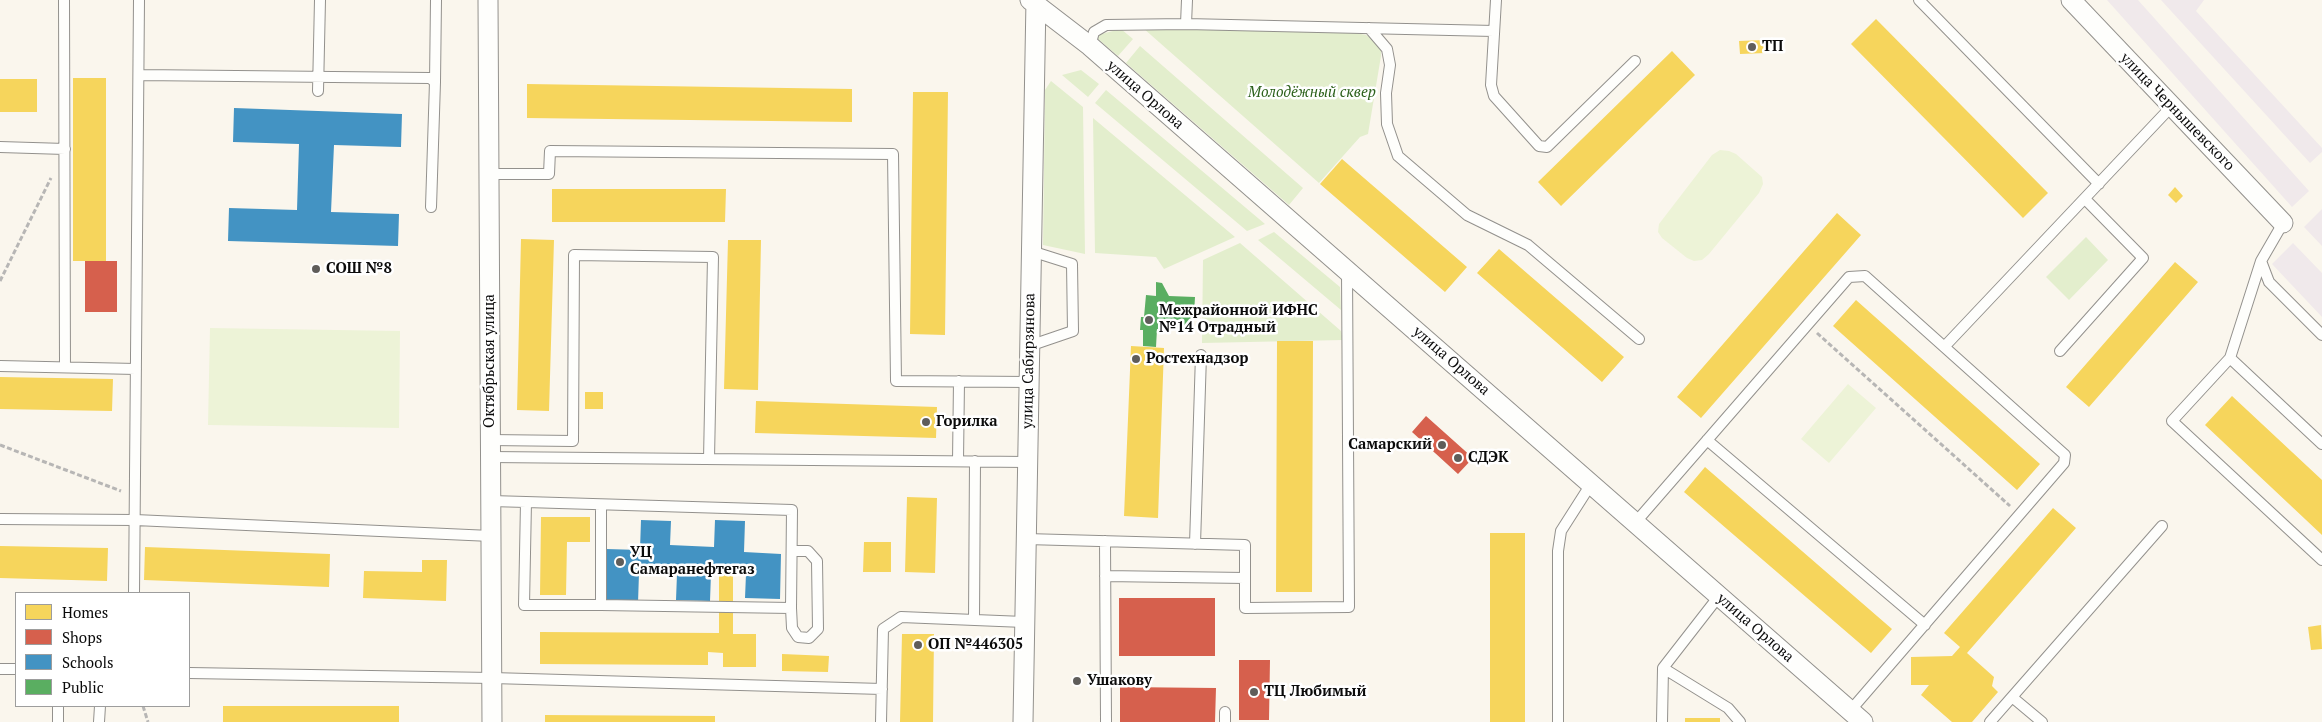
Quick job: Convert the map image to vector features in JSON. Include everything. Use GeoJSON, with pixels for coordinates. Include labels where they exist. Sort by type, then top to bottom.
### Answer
{"type":"FeatureCollection","features":[{"type":"Feature","properties":{"kind":"street","name":"Октябрьская улица"},"geometry":{"type":"LineString","coordinates":[[488,0],[492,722]]}},
{"type":"Feature","properties":{"kind":"street","name":"улица Чернышевского"},"geometry":{"type":"LineString","coordinates":[[2071,0],[2283,223]]}},
{"type":"Feature","properties":{"kind":"street","name":"улица Орлова"},"geometry":{"type":"LineString","coordinates":[[1034,1],[1090,46],[1857,716]]}},
{"type":"Feature","properties":{"kind":"street","name":"улица Сабирзянова"},"geometry":{"type":"LineString","coordinates":[[1023,722],[1034,1]]}},
{"type":"Feature","properties":{"kind":"lane"},"geometry":{"type":"LineString","coordinates":[[64,0],[65,367]]}},
{"type":"Feature","properties":{"kind":"lane"},"geometry":{"type":"LineString","coordinates":[[134,592],[140,0]]}},
{"type":"Feature","properties":{"kind":"lane"},"geometry":{"type":"LineString","coordinates":[[318,91],[320,0]]}},
{"type":"Feature","properties":{"kind":"lane"},"geometry":{"type":"LineString","coordinates":[[431,207],[436,0]]}},
{"type":"Feature","properties":{"kind":"lane"},"geometry":{"type":"LineString","coordinates":[[1186,0],[1186,24]]}},
{"type":"Feature","properties":{"kind":"lane"},"geometry":{"type":"LineString","coordinates":[[1496,0],[1492,85],[1494,96],[1539,146],[1547,147],[1635,61]]}},
{"type":"Feature","properties":{"kind":"lane"},"geometry":{"type":"LineString","coordinates":[[1919,0],[2099,184]]}},
{"type":"Feature","properties":{"kind":"lane"},"geometry":{"type":"LineString","coordinates":[[1090,46],[1094,32],[1106,25],[1186,24],[1494,31]]}},
{"type":"Feature","properties":{"kind":"lane"},"geometry":{"type":"LineString","coordinates":[[1369,28],[1380,38],[1387,49],[1390,65],[1386,93],[1387,124],[1398,156],[1467,215],[1528,245],[1639,339]]}},
{"type":"Feature","properties":{"kind":"lane"},"geometry":{"type":"LineString","coordinates":[[139,75],[430,78],[435,82]]}},
{"type":"Feature","properties":{"kind":"lane"},"geometry":{"type":"LineString","coordinates":[[1945,346],[2172,107]]}},
{"type":"Feature","properties":{"kind":"lane"},"geometry":{"type":"LineString","coordinates":[[0,147],[65,149]]}},
{"type":"Feature","properties":{"kind":"lane"},"geometry":{"type":"LineString","coordinates":[[489,174],[549,174],[550,151],[893,154],[896,381],[1029,382]]}},
{"type":"Feature","properties":{"kind":"lane"},"geometry":{"type":"LineString","coordinates":[[2060,351],[2143,258],[2085,199]]}},
{"type":"Feature","properties":{"kind":"lane"},"geometry":{"type":"LineString","coordinates":[[2283,223],[2261,261],[2230,358],[2172,421],[2322,560]]}},
{"type":"Feature","properties":{"kind":"lane"},"geometry":{"type":"LineString","coordinates":[[1029,346],[1072,331],[1072,264],[1031,251]]}},
{"type":"Feature","properties":{"kind":"lane"},"geometry":{"type":"LineString","coordinates":[[490,448],[573,442],[574,255],[712,258],[709,459]]}},
{"type":"Feature","properties":{"kind":"lane"},"geometry":{"type":"LineString","coordinates":[[2261,261],[2269,282],[2322,335]]}},
{"type":"Feature","properties":{"kind":"lane"},"geometry":{"type":"LineString","coordinates":[[1026,540],[1245,545],[1245,608],[1349,607],[1346,270]]}},
{"type":"Feature","properties":{"kind":"lane"},"geometry":{"type":"LineString","coordinates":[[1635,522],[1849,277],[1865,276],[2065,455],[2064,463],[1925,625],[1857,716]]}},
{"type":"Feature","properties":{"kind":"lane"},"geometry":{"type":"LineString","coordinates":[[1195,544],[1201,355]]}},
{"type":"Feature","properties":{"kind":"lane"},"geometry":{"type":"LineString","coordinates":[[2230,358],[2322,444]]}},
{"type":"Feature","properties":{"kind":"lane"},"geometry":{"type":"LineString","coordinates":[[0,366],[136,370]]}},
{"type":"Feature","properties":{"kind":"lane"},"geometry":{"type":"LineString","coordinates":[[958,461],[959,381]]}},
{"type":"Feature","properties":{"kind":"lane"},"geometry":{"type":"LineString","coordinates":[[1707,440],[1925,625]]}},
{"type":"Feature","properties":{"kind":"lane"},"geometry":{"type":"LineString","coordinates":[[490,448],[709,459],[1027,462]]}},
{"type":"Feature","properties":{"kind":"lane"},"geometry":{"type":"LineString","coordinates":[[974,619],[975,461]]}},
{"type":"Feature","properties":{"kind":"lane"},"geometry":{"type":"LineString","coordinates":[[1558,722],[1558,552],[1561,531],[1591,484]]}},
{"type":"Feature","properties":{"kind":"lane"},"geometry":{"type":"LineString","coordinates":[[491,501],[601,506],[792,510],[791,608],[792,628],[798,637],[809,638],[818,629],[817,561],[808,551],[792,551]]}},
{"type":"Feature","properties":{"kind":"lane"},"geometry":{"type":"LineString","coordinates":[[526,502],[524,604],[791,608]]}},
{"type":"Feature","properties":{"kind":"lane"},"geometry":{"type":"LineString","coordinates":[[601,506],[601,605]]}},
{"type":"Feature","properties":{"kind":"lane"},"geometry":{"type":"LineString","coordinates":[[0,519],[135,520],[491,536]]}},
{"type":"Feature","properties":{"kind":"lane"},"geometry":{"type":"LineString","coordinates":[[1990,722],[2162,526]]}},
{"type":"Feature","properties":{"kind":"lane"},"geometry":{"type":"LineString","coordinates":[[1104,541],[1106,722]]}},
{"type":"Feature","properties":{"kind":"lane"},"geometry":{"type":"LineString","coordinates":[[1105,576],[1245,578]]}},
{"type":"Feature","properties":{"kind":"lane"},"geometry":{"type":"LineString","coordinates":[[1662,722],[1663,668],[1719,596]]}},
{"type":"Feature","properties":{"kind":"lane"},"geometry":{"type":"LineString","coordinates":[[881,722],[883,629],[901,617],[1024,622]]}},
{"type":"Feature","properties":{"kind":"lane"},"geometry":{"type":"LineString","coordinates":[[1663,668],[1728,708],[1740,722]]}},
{"type":"Feature","properties":{"kind":"lane"},"geometry":{"type":"LineString","coordinates":[[0,669],[15,669]]}},
{"type":"Feature","properties":{"kind":"lane"},"geometry":{"type":"LineString","coordinates":[[190,673],[492,678],[882,688]]}},
{"type":"Feature","properties":{"kind":"lane"},"geometry":{"type":"LineString","coordinates":[[2012,697],[2042,722]]}},
{"type":"Feature","properties":{"kind":"lane"},"geometry":{"type":"LineString","coordinates":[[58,707],[58,722]]}},
{"type":"Feature","properties":{"kind":"lane"},"geometry":{"type":"LineString","coordinates":[[99,722],[100,707]]}},
{"type":"Feature","properties":{"kind":"path"},"geometry":{"type":"LineString","coordinates":[[0,281],[52,175]]}},
{"type":"Feature","properties":{"kind":"path"},"geometry":{"type":"LineString","coordinates":[[1807,325],[2019,515]]}},
{"type":"Feature","properties":{"kind":"path"},"geometry":{"type":"LineString","coordinates":[[0,445],[122,491]]}},
{"type":"Feature","properties":{"kind":"path"},"geometry":{"type":"LineString","coordinates":[[143,707],[148,722]]}},
{"type":"Feature","properties":{"kind":"shaded area"},"geometry":{"type":"Polygon","coordinates":[[[2107,0],[2138,0],[2309,191],[2292,207],[2107,0]]]}},
{"type":"Feature","properties":{"kind":"shaded area"},"geometry":{"type":"Polygon","coordinates":[[[2161,0],[2204,0],[2196,11],[2322,148],[2322,152],[2310,163],[2161,0]]]}},
{"type":"Feature","properties":{"kind":"shaded area"},"geometry":{"type":"Polygon","coordinates":[[[2322,209],[2322,246],[2304,227],[2322,209]]]}},
{"type":"Feature","properties":{"kind":"shaded area"},"geometry":{"type":"Polygon","coordinates":[[[2293,243],[2322,273],[2322,317],[2272,264],[2293,243]]]}},
{"type":"Feature","properties":{"kind":"green space","name":"Молодёжный сквер"},"geometry":{"type":"Polygon","coordinates":[[[1143,28],[1351,32],[1366,35],[1375,41],[1381,49],[1368,134],[1360,137],[1319,183],[1143,28]]]}},
{"type":"Feature","properties":{"kind":"green space"},"geometry":{"type":"Polygon","coordinates":[[[1121,29],[1133,39],[1118,56],[1097,38],[1101,34],[1121,29]]]}},
{"type":"Feature","properties":{"kind":"green space"},"geometry":{"type":"Polygon","coordinates":[[[1140,46],[1303,188],[1289,205],[1126,63],[1140,46]]]}},
{"type":"Feature","properties":{"kind":"green space"},"geometry":{"type":"Polygon","coordinates":[[[1081,70],[1099,84],[1088,97],[1062,75],[1081,70]]]}},
{"type":"Feature","properties":{"kind":"green space"},"geometry":{"type":"Polygon","coordinates":[[[1051,81],[1083,107],[1085,254],[1043,245],[1045,90],[1051,81]]]}},
{"type":"Feature","properties":{"kind":"green space"},"geometry":{"type":"Polygon","coordinates":[[[1106,90],[1265,224],[1247,231],[1095,103],[1106,90]]]}},
{"type":"Feature","properties":{"kind":"green space"},"geometry":{"type":"Polygon","coordinates":[[[1093,118],[1235,237],[1164,269],[1156,257],[1095,253],[1093,118]]]}},
{"type":"Feature","properties":{"kind":"green space"},"geometry":{"type":"Polygon","coordinates":[[[1720,150],[1736,154],[1762,177],[1763,184],[1759,193],[1709,254],[1702,260],[1694,261],[1687,258],[1662,238],[1658,232],[1659,224],[1712,155],[1720,150]]]}},
{"type":"Feature","properties":{"kind":"green space"},"geometry":{"type":"Polygon","coordinates":[[[1274,232],[1340,287],[1341,310],[1258,240],[1274,232]]]}},
{"type":"Feature","properties":{"kind":"green space"},"geometry":{"type":"Polygon","coordinates":[[[2086,237],[2108,260],[2069,300],[2046,277],[2086,237]]]}},
{"type":"Feature","properties":{"kind":"green space"},"geometry":{"type":"Polygon","coordinates":[[[1240,243],[1341,331],[1343,340],[1202,343],[1203,260],[1240,243]]]}},
{"type":"Feature","properties":{"kind":"green space"},"geometry":{"type":"Polygon","coordinates":[[[210,328],[400,331],[399,428],[208,425],[210,328]]]}},
{"type":"Feature","properties":{"kind":"green space"},"geometry":{"type":"Polygon","coordinates":[[[1848,384],[1876,408],[1829,463],[1801,439],[1848,384]]]}},
{"type":"Feature","properties":{"kind":"building: Homes"},"geometry":{"type":"Polygon","coordinates":[[[1876,19],[2048,193],[2023,218],[1851,44],[1876,19]]]}},
{"type":"Feature","properties":{"kind":"building: Homes","name":"ТП"},"geometry":{"type":"Polygon","coordinates":[[[1765,40],[1766,53],[1740,54],[1739,41],[1765,40]]]}},
{"type":"Feature","properties":{"kind":"building: Homes"},"geometry":{"type":"Polygon","coordinates":[[[1672,51],[1695,75],[1561,206],[1538,182],[1672,51]]]}},
{"type":"Feature","properties":{"kind":"building: Homes"},"geometry":{"type":"Polygon","coordinates":[[[73,78],[106,78],[106,261],[73,261],[73,78]]]}},
{"type":"Feature","properties":{"kind":"building: Homes"},"geometry":{"type":"Polygon","coordinates":[[[0,79],[37,79],[37,112],[0,112],[0,79]]]}},
{"type":"Feature","properties":{"kind":"building: Homes"},"geometry":{"type":"Polygon","coordinates":[[[527,84],[852,89],[852,122],[527,118],[527,84]]]}},
{"type":"Feature","properties":{"kind":"building: Homes"},"geometry":{"type":"Polygon","coordinates":[[[913,92],[948,92],[945,335],[910,334],[913,92]]]}},
{"type":"Feature","properties":{"kind":"building: Homes"},"geometry":{"type":"Polygon","coordinates":[[[1342,159],[1467,267],[1445,292],[1320,184],[1342,159]]]}},
{"type":"Feature","properties":{"kind":"building: Homes"},"geometry":{"type":"Polygon","coordinates":[[[2175,187],[2183,196],[2176,203],[2168,195],[2175,187]]]}},
{"type":"Feature","properties":{"kind":"building: Homes"},"geometry":{"type":"Polygon","coordinates":[[[552,189],[726,189],[725,222],[552,222],[552,189]]]}},
{"type":"Feature","properties":{"kind":"building: Homes"},"geometry":{"type":"Polygon","coordinates":[[[1837,213],[1861,235],[1701,418],[1677,397],[1837,213]]]}},
{"type":"Feature","properties":{"kind":"building: Homes"},"geometry":{"type":"Polygon","coordinates":[[[521,239],[554,240],[549,411],[517,410],[521,239]]]}},
{"type":"Feature","properties":{"kind":"building: Homes"},"geometry":{"type":"Polygon","coordinates":[[[728,240],[761,240],[758,390],[724,389],[728,240]]]}},
{"type":"Feature","properties":{"kind":"building: Homes"},"geometry":{"type":"Polygon","coordinates":[[[1499,249],[1624,357],[1602,382],[1477,273],[1499,249]]]}},
{"type":"Feature","properties":{"kind":"building: Homes"},"geometry":{"type":"Polygon","coordinates":[[[2175,262],[2198,282],[2089,407],[2066,387],[2175,262]]]}},
{"type":"Feature","properties":{"kind":"building: Homes"},"geometry":{"type":"Polygon","coordinates":[[[1856,300],[2040,464],[2017,490],[1833,326],[1856,300]]]}},
{"type":"Feature","properties":{"kind":"building: Homes"},"geometry":{"type":"Polygon","coordinates":[[[1277,341],[1313,341],[1312,592],[1276,592],[1277,341]]]}},
{"type":"Feature","properties":{"kind":"building: Homes"},"geometry":{"type":"Polygon","coordinates":[[[1131,346],[1164,348],[1158,518],[1124,516],[1131,346]]]}},
{"type":"Feature","properties":{"kind":"building: Homes"},"geometry":{"type":"Polygon","coordinates":[[[0,377],[113,379],[112,411],[0,409],[0,377]]]}},
{"type":"Feature","properties":{"kind":"building: Homes"},"geometry":{"type":"Polygon","coordinates":[[[585,392],[603,392],[603,409],[585,409],[585,392]]]}},
{"type":"Feature","properties":{"kind":"building: Homes"},"geometry":{"type":"Polygon","coordinates":[[[2232,396],[2322,480],[2322,535],[2205,425],[2232,396]]]}},
{"type":"Feature","properties":{"kind":"building: Homes"},"geometry":{"type":"Polygon","coordinates":[[[756,401],[937,407],[936,438],[755,433],[756,401]]]}},
{"type":"Feature","properties":{"kind":"building: Homes"},"geometry":{"type":"Polygon","coordinates":[[[1705,467],[1892,629],[1871,653],[1684,492],[1705,467]]]}},
{"type":"Feature","properties":{"kind":"building: Homes"},"geometry":{"type":"Polygon","coordinates":[[[907,497],[937,498],[935,573],[905,572],[907,497]]]}},
{"type":"Feature","properties":{"kind":"building: Homes"},"geometry":{"type":"Polygon","coordinates":[[[2053,508],[2076,528],[1967,653],[1994,677],[1992,686],[1998,692],[1972,722],[1952,722],[1921,695],[1929,685],[1911,685],[1911,657],[1952,656],[1960,647],[1944,633],[2053,508]]]}},
{"type":"Feature","properties":{"kind":"building: Homes"},"geometry":{"type":"Polygon","coordinates":[[[541,517],[590,517],[590,542],[567,542],[566,595],[540,595],[541,517]]]}},
{"type":"Feature","properties":{"kind":"building: Homes"},"geometry":{"type":"Polygon","coordinates":[[[1490,533],[1525,533],[1525,722],[1490,722],[1490,533]]]}},
{"type":"Feature","properties":{"kind":"building: Homes"},"geometry":{"type":"Polygon","coordinates":[[[864,542],[891,542],[891,572],[863,572],[864,542]]]}},
{"type":"Feature","properties":{"kind":"building: Homes"},"geometry":{"type":"Polygon","coordinates":[[[0,546],[108,548],[107,581],[0,578],[0,546]]]}},
{"type":"Feature","properties":{"kind":"building: Homes"},"geometry":{"type":"Polygon","coordinates":[[[145,547],[330,554],[329,587],[144,580],[145,547]]]}},
{"type":"Feature","properties":{"kind":"building: Homes"},"geometry":{"type":"Polygon","coordinates":[[[422,560],[447,560],[446,601],[363,598],[364,571],[422,572],[422,560]]]}},
{"type":"Feature","properties":{"kind":"building: Homes"},"geometry":{"type":"Polygon","coordinates":[[[719,573],[733,574],[733,634],[756,634],[756,667],[723,667],[723,653],[708,652],[708,665],[540,664],[540,632],[719,633],[719,573]]]}},
{"type":"Feature","properties":{"kind":"building: Homes"},"geometry":{"type":"Polygon","coordinates":[[[2321,625],[2322,649],[2311,650],[2308,627],[2321,625]]]}},
{"type":"Feature","properties":{"kind":"building: Homes"},"geometry":{"type":"Polygon","coordinates":[[[902,634],[934,634],[933,722],[900,722],[902,634]]]}},
{"type":"Feature","properties":{"kind":"building: Homes"},"geometry":{"type":"Polygon","coordinates":[[[782,654],[829,656],[828,672],[782,671],[782,654]]]}},
{"type":"Feature","properties":{"kind":"building: Homes"},"geometry":{"type":"Polygon","coordinates":[[[223,706],[399,706],[399,722],[223,722],[223,706]]]}},
{"type":"Feature","properties":{"kind":"building: Homes"},"geometry":{"type":"Polygon","coordinates":[[[545,715],[715,716],[715,722],[545,722],[545,715]]]}},
{"type":"Feature","properties":{"kind":"building: Homes"},"geometry":{"type":"Polygon","coordinates":[[[1685,718],[1720,718],[1720,722],[1685,722],[1685,718]]]}},
{"type":"Feature","properties":{"kind":"building: Shops"},"geometry":{"type":"Polygon","coordinates":[[[85,261],[117,261],[117,312],[85,312],[85,261]]]}},
{"type":"Feature","properties":{"kind":"building: Shops","name":"Самарский"},"geometry":{"type":"Polygon","coordinates":[[[1426,416],[1473,458],[1458,474],[1412,432],[1426,416]]]}},
{"type":"Feature","properties":{"kind":"building: Shops"},"geometry":{"type":"Polygon","coordinates":[[[1119,598],[1215,598],[1215,656],[1119,656],[1119,598]]]}},
{"type":"Feature","properties":{"kind":"building: Shops","name":"ТЦ Любимый"},"geometry":{"type":"Polygon","coordinates":[[[1239,660],[1270,660],[1269,720],[1239,720],[1239,660]]]}},
{"type":"Feature","properties":{"kind":"building: Shops"},"geometry":{"type":"Polygon","coordinates":[[[1120,687],[1216,688],[1215,722],[1120,722],[1120,687]]]}},
{"type":"Feature","properties":{"kind":"building: Schools"},"geometry":{"type":"Polygon","coordinates":[[[234,108],[402,114],[401,147],[334,145],[331,212],[399,214],[398,246],[228,241],[229,208],[297,210],[299,144],[233,142],[234,108]]]}},
{"type":"Feature","properties":{"kind":"building: Schools"},"geometry":{"type":"Polygon","coordinates":[[[641,520],[671,521],[670,545],[714,547],[715,520],[745,521],[744,552],[781,554],[780,599],[745,598],[746,574],[711,573],[710,601],[676,600],[677,574],[639,573],[638,603],[604,602],[606,549],[640,550],[641,520]]]}},
{"type":"Feature","properties":{"kind":"building: Public"},"geometry":{"type":"Polygon","coordinates":[[[1156,282],[1162,283],[1169,296],[1195,297],[1193,331],[1157,329],[1156,347],[1143,346],[1143,330],[1140,330],[1141,317],[1144,317],[1146,295],[1156,296],[1156,282]]]}},
{"type":"Feature","properties":{"kind":"place","name":"ТП"},"geometry":{"type":"Point","coordinates":[1752,47]}},
{"type":"Feature","properties":{"kind":"place","name":"СОШ №8"},"geometry":{"type":"Point","coordinates":[316,269]}},
{"type":"Feature","properties":{"kind":"place","name":"Межрайонной ИФНС №14 Отрадный"},"geometry":{"type":"Point","coordinates":[1149,320]}},
{"type":"Feature","properties":{"kind":"place","name":"Ростехнадзор"},"geometry":{"type":"Point","coordinates":[1136,359]}},
{"type":"Feature","properties":{"kind":"place","name":"Горилка"},"geometry":{"type":"Point","coordinates":[926,422]}},
{"type":"Feature","properties":{"kind":"place","name":"Самарский"},"geometry":{"type":"Point","coordinates":[1442,445]}},
{"type":"Feature","properties":{"kind":"place","name":"СДЭК"},"geometry":{"type":"Point","coordinates":[1458,458]}},
{"type":"Feature","properties":{"kind":"place","name":"УЦ Самаранефтегаз"},"geometry":{"type":"Point","coordinates":[620,562]}},
{"type":"Feature","properties":{"kind":"place","name":"ОП №446305"},"geometry":{"type":"Point","coordinates":[918,645]}},
{"type":"Feature","properties":{"kind":"place","name":"Ушакову"},"geometry":{"type":"Point","coordinates":[1077,681]}},
{"type":"Feature","properties":{"kind":"place","name":"ТЦ Любимый"},"geometry":{"type":"Point","coordinates":[1254,692]}}]}
